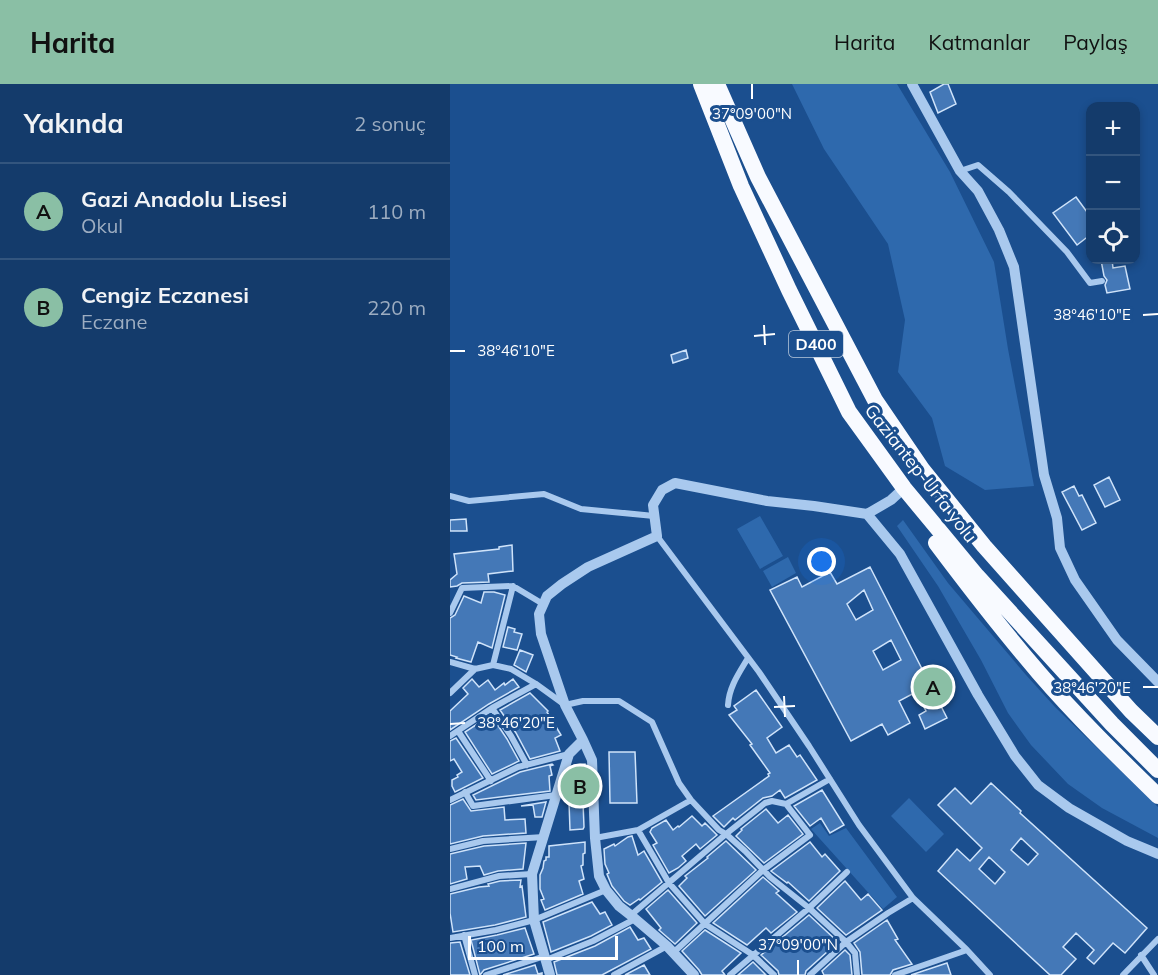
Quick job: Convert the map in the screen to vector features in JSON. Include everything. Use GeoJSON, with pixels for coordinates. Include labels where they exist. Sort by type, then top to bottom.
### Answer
{"type":"FeatureCollection","features":[{"type":"Feature","properties":{"kind":"highway","name":"Gaziantep-Urfa yolu"},"geometry":{"type":"LineString","coordinates":[[701,84],[741,186],[849,412],[904,488],[977,576],[1112,724],[1158,770]]}},
{"type":"Feature","properties":{"kind":"highway","name":"Gaziantep-Urfa yolu"},"geometry":{"type":"LineString","coordinates":[[717,84],[758,177],[874,400],[922,469],[984,546],[1131,711],[1158,737]]}},
{"type":"Feature","properties":{"kind":"highway"},"geometry":{"type":"LineString","coordinates":[[904,488],[932,536],[969,588],[1032,665],[1106,745],[1158,796]]}},
{"type":"Feature","properties":{"kind":"street"},"geometry":{"type":"LineString","coordinates":[[912,84],[960,171],[978,191],[999,230],[1014,267],[1044,475],[1057,518],[1060,548],[1074,580],[1117,640],[1158,682]]}},
{"type":"Feature","properties":{"kind":"street"},"geometry":{"type":"LineString","coordinates":[[960,171],[978,165],[1009,192],[1067,252],[1090,283],[1102,280]]}},
{"type":"Feature","properties":{"kind":"street"},"geometry":{"type":"LineString","coordinates":[[904,488],[891,500],[867,514],[768,501],[675,483],[662,490],[653,505],[657,536],[748,658],[803,736],[859,825],[913,898],[990,975]]}},
{"type":"Feature","properties":{"kind":"street"},"geometry":{"type":"LineString","coordinates":[[450,496],[470,501],[544,494],[581,509],[654,516]]}},
{"type":"Feature","properties":{"kind":"street"},"geometry":{"type":"LineString","coordinates":[[624,513],[654,516]]}},
{"type":"Feature","properties":{"kind":"street"},"geometry":{"type":"LineString","coordinates":[[867,514],[900,554],[1008,746],[1038,785],[1069,808],[1128,841],[1158,854]]}},
{"type":"Feature","properties":{"kind":"street"},"geometry":{"type":"LineString","coordinates":[[657,536],[588,567],[562,584],[547,596],[539,614],[541,634],[565,705],[592,760],[599,876],[606,890],[619,906],[670,949],[694,975]]}},
{"type":"Feature","properties":{"kind":"street"},"geometry":{"type":"LineString","coordinates":[[450,613],[462,588],[513,586],[543,604]]}},
{"type":"Feature","properties":{"kind":"street"},"geometry":{"type":"LineString","coordinates":[[492,666],[513,586]]}},
{"type":"Feature","properties":{"kind":"street"},"geometry":{"type":"LineString","coordinates":[[728,705],[737,676],[748,658]]}},
{"type":"Feature","properties":{"kind":"street"},"geometry":{"type":"LineString","coordinates":[[450,662],[475,669],[492,666],[511,669],[565,705],[583,701],[619,701],[652,722],[679,783],[691,800],[719,831],[726,834],[770,877],[846,942],[855,953],[857,975]]}},
{"type":"Feature","properties":{"kind":"street"},"geometry":{"type":"LineString","coordinates":[[450,693],[475,669]]}},
{"type":"Feature","properties":{"kind":"street"},"geometry":{"type":"LineString","coordinates":[[450,736],[492,708],[536,684]]}},
{"type":"Feature","properties":{"kind":"street"},"geometry":{"type":"LineString","coordinates":[[492,708],[512,736],[526,765]]}},
{"type":"Feature","properties":{"kind":"street"},"geometry":{"type":"LineString","coordinates":[[458,732],[491,781]]}},
{"type":"Feature","properties":{"kind":"street"},"geometry":{"type":"LineString","coordinates":[[550,975],[534,920],[532,874],[569,754],[583,740]]}},
{"type":"Feature","properties":{"kind":"street"},"geometry":{"type":"LineString","coordinates":[[450,800],[518,767],[569,754]]}},
{"type":"Feature","properties":{"kind":"street"},"geometry":{"type":"LineString","coordinates":[[786,804],[830,779]]}},
{"type":"Feature","properties":{"kind":"street"},"geometry":{"type":"LineString","coordinates":[[465,792],[472,806],[556,795]]}},
{"type":"Feature","properties":{"kind":"street"},"geometry":{"type":"LineString","coordinates":[[595,838],[638,831],[691,800]]}},
{"type":"Feature","properties":{"kind":"street"},"geometry":{"type":"LineString","coordinates":[[486,975],[593,941],[633,917],[669,883],[765,803],[772,801],[786,804],[810,835],[763,870],[705,924],[670,949],[614,975]]}},
{"type":"Feature","properties":{"kind":"street"},"geometry":{"type":"LineString","coordinates":[[638,831],[669,883],[705,924],[753,955],[774,975]]}},
{"type":"Feature","properties":{"kind":"street"},"geometry":{"type":"LineString","coordinates":[[450,849],[483,841],[544,837]]}},
{"type":"Feature","properties":{"kind":"street"},"geometry":{"type":"LineString","coordinates":[[730,975],[847,872]]}},
{"type":"Feature","properties":{"kind":"street"},"geometry":{"type":"LineString","coordinates":[[450,889],[499,876],[532,874]]}},
{"type":"Feature","properties":{"kind":"street"},"geometry":{"type":"LineString","coordinates":[[450,938],[496,930],[534,920],[606,890]]}},
{"type":"Feature","properties":{"kind":"street"},"geometry":{"type":"LineString","coordinates":[[810,975],[846,942],[913,898]]}},
{"type":"Feature","properties":{"kind":"street"},"geometry":{"type":"LineString","coordinates":[[464,935],[475,975]]}},
{"type":"Feature","properties":{"kind":"street"},"geometry":{"type":"LineString","coordinates":[[1123,975],[1158,939]]}},
{"type":"Feature","properties":{"kind":"street"},"geometry":{"type":"LineString","coordinates":[[895,975],[967,950]]}},
{"type":"Feature","properties":{"kind":"street"},"geometry":{"type":"LineString","coordinates":[[1141,955],[1154,975]]}},
{"type":"Feature","properties":{"kind":"shaded area"},"geometry":{"type":"Polygon","coordinates":[[[792,84],[897,84],[950,172],[994,262],[1034,486],[985,490],[945,466],[932,418],[898,372],[905,320],[888,244],[824,149],[792,84]]]}},
{"type":"Feature","properties":{"kind":"shaded area"},"geometry":{"type":"Polygon","coordinates":[[[760,516],[783,556],[760,569],[737,529],[760,516]]]}},
{"type":"Feature","properties":{"kind":"shaded area"},"geometry":{"type":"Polygon","coordinates":[[[903,520],[948,583],[1026,675],[1055,707],[1158,807],[1158,838],[1102,808],[1068,784],[1031,745],[1008,713],[981,660],[938,586],[897,526],[903,520]]]}},
{"type":"Feature","properties":{"kind":"shaded area"},"geometry":{"type":"Polygon","coordinates":[[[788,557],[796,573],[772,587],[763,571],[788,557]]]}},
{"type":"Feature","properties":{"kind":"shaded area"},"geometry":{"type":"Polygon","coordinates":[[[909,798],[944,834],[926,852],[891,816],[909,798]]]}},
{"type":"Feature","properties":{"kind":"shaded area"},"geometry":{"type":"Polygon","coordinates":[[[820,823],[829,836],[846,828],[897,897],[883,909],[811,829],[820,823]]]}},
{"type":"Feature","properties":{"kind":"building"},"geometry":{"type":"Polygon","coordinates":[[[948,84],[956,104],[938,113],[930,92],[948,84]]]}},
{"type":"Feature","properties":{"kind":"building"},"geometry":{"type":"Polygon","coordinates":[[[1076,197],[1086,211],[1086,238],[1077,245],[1053,213],[1076,197]]]}},
{"type":"Feature","properties":{"kind":"building"},"geometry":{"type":"Polygon","coordinates":[[[1102,264],[1112,264],[1113,268],[1125,266],[1130,289],[1107,293],[1105,285],[1107,280],[1102,264]]]}},
{"type":"Feature","properties":{"kind":"building"},"geometry":{"type":"Polygon","coordinates":[[[686,350],[688,358],[673,363],[671,355],[686,350]]]}},
{"type":"Feature","properties":{"kind":"building"},"geometry":{"type":"Polygon","coordinates":[[[1109,477],[1120,500],[1105,507],[1094,485],[1109,477]]]}},
{"type":"Feature","properties":{"kind":"building"},"geometry":{"type":"Polygon","coordinates":[[[1074,486],[1079,496],[1082,495],[1096,523],[1082,530],[1062,492],[1074,486]]]}},
{"type":"Feature","properties":{"kind":"building"},"geometry":{"type":"Polygon","coordinates":[[[466,519],[467,531],[450,531],[450,520],[466,519]]]}},
{"type":"Feature","properties":{"kind":"building"},"geometry":{"type":"Polygon","coordinates":[[[512,545],[513,571],[488,574],[489,582],[462,583],[450,587],[450,580],[457,574],[454,554],[499,549],[499,547],[512,545]]]}},
{"type":"Feature","properties":{"kind":"building"},"geometry":{"type":"Polygon","coordinates":[[[870,567],[947,718],[925,729],[919,715],[926,711],[916,692],[899,701],[910,723],[888,735],[882,724],[851,741],[770,590],[797,577],[802,587],[830,572],[837,584],[870,567]],[[864,590],[847,604],[856,620],[873,610],[864,590]],[[891,640],[873,651],[883,670],[901,660],[891,640]]]}},
{"type":"Feature","properties":{"kind":"building"},"geometry":{"type":"Polygon","coordinates":[[[484,592],[505,595],[492,648],[478,642],[471,662],[456,658],[450,655],[450,618],[455,615],[464,596],[481,603],[484,592]]]}},
{"type":"Feature","properties":{"kind":"building"},"geometry":{"type":"Polygon","coordinates":[[[508,627],[522,634],[517,650],[503,647],[508,627]]]}},
{"type":"Feature","properties":{"kind":"building"},"geometry":{"type":"Polygon","coordinates":[[[520,650],[533,655],[526,672],[514,665],[520,650]]]}},
{"type":"Feature","properties":{"kind":"building"},"geometry":{"type":"Polygon","coordinates":[[[472,679],[479,687],[488,680],[495,690],[513,679],[519,687],[450,730],[450,711],[468,694],[463,688],[472,679]]]}},
{"type":"Feature","properties":{"kind":"building"},"geometry":{"type":"Polygon","coordinates":[[[756,690],[782,727],[767,738],[776,753],[789,745],[797,757],[800,755],[817,780],[785,798],[780,790],[772,796],[763,798],[735,820],[733,818],[724,827],[713,816],[770,773],[750,745],[752,744],[729,715],[737,710],[734,706],[756,690]]]}},
{"type":"Feature","properties":{"kind":"building"},"geometry":{"type":"Polygon","coordinates":[[[530,693],[548,711],[561,735],[555,738],[560,751],[530,759],[500,710],[530,693]]]}},
{"type":"Feature","properties":{"kind":"building"},"geometry":{"type":"Polygon","coordinates":[[[491,715],[519,761],[492,774],[465,732],[491,715]]]}},
{"type":"Feature","properties":{"kind":"building"},"geometry":{"type":"Polygon","coordinates":[[[456,738],[483,778],[455,792],[452,780],[462,772],[454,759],[450,761],[450,741],[456,738]]]}},
{"type":"Feature","properties":{"kind":"building"},"geometry":{"type":"Polygon","coordinates":[[[609,752],[635,752],[637,803],[610,803],[609,752]]]}},
{"type":"Feature","properties":{"kind":"building"},"geometry":{"type":"Polygon","coordinates":[[[552,764],[550,766],[552,775],[549,776],[550,791],[476,800],[473,795],[520,772],[552,764]]]}},
{"type":"Feature","properties":{"kind":"building"},"geometry":{"type":"Polygon","coordinates":[[[585,764],[584,827],[570,830],[569,802],[574,803],[574,783],[571,783],[570,778],[574,765],[585,764]]]}},
{"type":"Feature","properties":{"kind":"building"},"geometry":{"type":"Polygon","coordinates":[[[991,783],[1021,811],[1020,813],[1147,928],[1125,953],[1113,943],[1094,964],[1087,958],[1094,950],[1076,933],[1063,947],[1076,959],[1061,975],[1050,975],[938,871],[957,849],[970,861],[982,848],[938,805],[955,788],[971,804],[991,783]],[[1021,838],[1011,850],[1028,865],[1038,854],[1021,838]],[[989,857],[979,869],[995,884],[1005,872],[989,857]]]}},
{"type":"Feature","properties":{"kind":"building"},"geometry":{"type":"Polygon","coordinates":[[[822,790],[844,825],[830,833],[821,818],[810,826],[794,806],[822,790]]]}},
{"type":"Feature","properties":{"kind":"building"},"geometry":{"type":"Polygon","coordinates":[[[463,799],[471,811],[504,807],[505,820],[525,819],[526,833],[483,836],[450,844],[450,805],[463,799]]]}},
{"type":"Feature","properties":{"kind":"building"},"geometry":{"type":"Polygon","coordinates":[[[546,802],[542,817],[535,817],[533,805],[521,806],[546,802]]]}},
{"type":"Feature","properties":{"kind":"building"},"geometry":{"type":"Polygon","coordinates":[[[766,809],[778,823],[788,815],[803,834],[764,863],[736,836],[741,829],[766,809]]]}},
{"type":"Feature","properties":{"kind":"building"},"geometry":{"type":"Polygon","coordinates":[[[692,816],[702,826],[705,823],[717,835],[700,849],[696,844],[682,856],[686,861],[669,873],[653,845],[657,843],[650,832],[652,828],[666,820],[673,830],[692,816]]]}},
{"type":"Feature","properties":{"kind":"building"},"geometry":{"type":"Polygon","coordinates":[[[632,836],[638,855],[644,851],[662,882],[630,905],[612,886],[607,874],[609,873],[605,864],[604,849],[614,844],[615,846],[632,836]]]}},
{"type":"Feature","properties":{"kind":"building"},"geometry":{"type":"Polygon","coordinates":[[[726,841],[756,870],[705,916],[679,886],[687,878],[685,876],[726,841]]]}},
{"type":"Feature","properties":{"kind":"building"},"geometry":{"type":"Polygon","coordinates":[[[585,842],[583,865],[581,866],[584,879],[579,881],[583,894],[545,910],[541,900],[544,899],[540,889],[540,875],[546,857],[549,857],[549,846],[585,842]]]}},
{"type":"Feature","properties":{"kind":"building"},"geometry":{"type":"Polygon","coordinates":[[[810,842],[822,857],[825,854],[840,871],[809,901],[788,882],[771,871],[810,842]]]}},
{"type":"Feature","properties":{"kind":"building"},"geometry":{"type":"Polygon","coordinates":[[[526,843],[523,869],[498,871],[484,875],[480,866],[465,867],[467,879],[450,884],[450,854],[484,846],[526,843]]]}},
{"type":"Feature","properties":{"kind":"building"},"geometry":{"type":"Polygon","coordinates":[[[763,877],[779,891],[776,893],[797,912],[771,933],[766,928],[747,945],[713,923],[763,877]]]}},
{"type":"Feature","properties":{"kind":"building"},"geometry":{"type":"Polygon","coordinates":[[[521,880],[520,887],[522,886],[526,917],[453,932],[450,894],[489,886],[488,884],[500,881],[521,880]]]}},
{"type":"Feature","properties":{"kind":"building"},"geometry":{"type":"Polygon","coordinates":[[[845,881],[861,900],[868,894],[882,910],[846,935],[817,908],[845,881]]]}},
{"type":"Feature","properties":{"kind":"building"},"geometry":{"type":"Polygon","coordinates":[[[668,890],[697,923],[675,944],[659,930],[661,928],[646,909],[668,890]]]}},
{"type":"Feature","properties":{"kind":"building"},"geometry":{"type":"Polygon","coordinates":[[[592,902],[600,914],[605,912],[612,925],[551,952],[543,922],[592,902]]]}},
{"type":"Feature","properties":{"kind":"building"},"geometry":{"type":"Polygon","coordinates":[[[809,915],[838,942],[806,971],[805,975],[779,975],[778,971],[761,955],[809,915]]]}},
{"type":"Feature","properties":{"kind":"building"},"geometry":{"type":"Polygon","coordinates":[[[887,920],[898,939],[895,940],[912,964],[893,970],[890,975],[862,975],[860,952],[854,943],[887,920]]]}},
{"type":"Feature","properties":{"kind":"building"},"geometry":{"type":"Polygon","coordinates":[[[630,927],[638,940],[644,938],[651,949],[602,975],[557,975],[554,962],[595,946],[630,927]]]}},
{"type":"Feature","properties":{"kind":"building"},"geometry":{"type":"Polygon","coordinates":[[[525,928],[534,954],[484,970],[480,975],[471,940],[525,928]]]}},
{"type":"Feature","properties":{"kind":"building"},"geometry":{"type":"Polygon","coordinates":[[[705,930],[741,953],[722,971],[725,975],[702,975],[682,951],[705,930]]]}},
{"type":"Feature","properties":{"kind":"building"},"geometry":{"type":"Polygon","coordinates":[[[460,942],[470,975],[450,975],[450,943],[460,942]]]}},
{"type":"Feature","properties":{"kind":"building"},"geometry":{"type":"Polygon","coordinates":[[[845,950],[850,955],[852,975],[824,975],[822,971],[845,950]]]}},
{"type":"Feature","properties":{"kind":"building"},"geometry":{"type":"Polygon","coordinates":[[[753,962],[766,975],[738,975],[753,962]]]}},
{"type":"Feature","properties":{"kind":"building"},"geometry":{"type":"Polygon","coordinates":[[[947,963],[951,975],[911,975],[947,963]]]}},
{"type":"Feature","properties":{"kind":"building"},"geometry":{"type":"Polygon","coordinates":[[[535,965],[538,974],[542,973],[542,975],[503,975],[535,965]]]}},
{"type":"Feature","properties":{"kind":"building"},"geometry":{"type":"Polygon","coordinates":[[[644,965],[650,975],[625,975],[644,965]]]}},
{"type":"Feature","properties":{"kind":"place","name":"Gazi Anadolu Lisesi"},"geometry":{"type":"Point","coordinates":[933,687]}},
{"type":"Feature","properties":{"kind":"place","name":"Cengiz Eczanesi"},"geometry":{"type":"Point","coordinates":[580,786]}}]}
